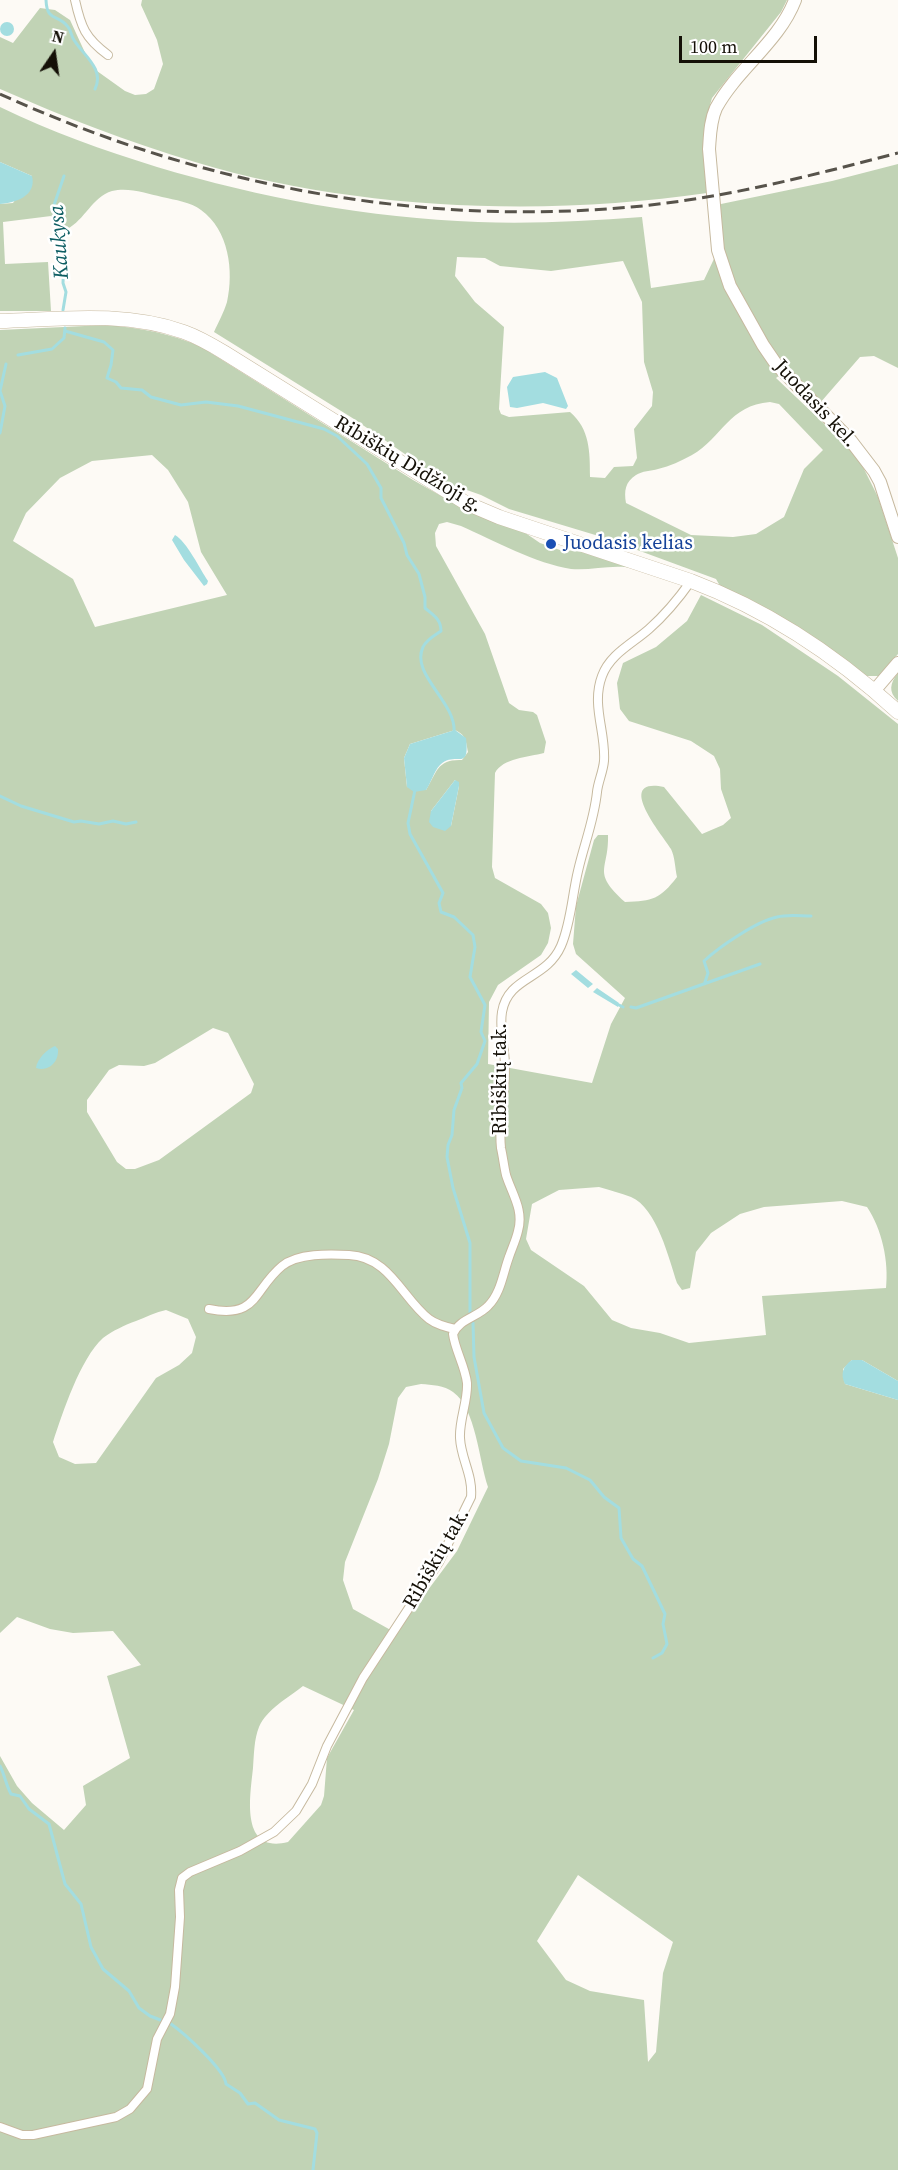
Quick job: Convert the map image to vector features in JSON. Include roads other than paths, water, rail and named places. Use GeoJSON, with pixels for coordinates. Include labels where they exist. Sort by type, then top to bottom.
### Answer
{"type":"FeatureCollection","features":[{"type":"Feature","properties":{"kind":"main road","name":"Ribiškių Didžioji g."},"geometry":{"type":"LineString","coordinates":[[0,321],[128,319],[161,325],[186,333],[225,353],[466,503],[499,518],[691,581],[722,594],[789,630],[830,656],[898,712]]}},
{"type":"Feature","properties":{"kind":"street"},"geometry":{"type":"LineString","coordinates":[[75,0],[81,25],[88,38],[108,55]]}},
{"type":"Feature","properties":{"kind":"street","name":"Juodasis kel."},"geometry":{"type":"LineString","coordinates":[[795,0],[770,39],[725,94],[715,110],[710,134],[710,149],[718,250],[722,267],[746,315],[776,364],[851,441],[874,471],[880,482],[898,537]]}},
{"type":"Feature","properties":{"kind":"street","name":"Ribiškių tak."},"geometry":{"type":"LineString","coordinates":[[0,2127],[22,2135],[33,2135],[116,2117],[130,2109],[147,2089],[157,2039],[170,2014],[175,1987],[180,1917],[179,1890],[182,1878],[274,1832],[296,1811],[312,1784],[327,1746],[363,1678],[440,1562],[471,1497],[472,1485],[460,1441],[467,1385],[464,1367],[453,1338],[455,1329],[484,1310],[494,1299],[519,1229],[520,1213],[506,1174],[501,1147],[500,1124],[505,1066],[502,1012],[505,1000],[511,991],[546,968],[554,959],[563,939],[603,772],[604,743],[596,699],[602,676],[614,657],[661,618],[691,581]]}},
{"type":"Feature","properties":{"kind":"street"},"geometry":{"type":"LineString","coordinates":[[874,690],[898,663]]}},
{"type":"Feature","properties":{"kind":"street"},"geometry":{"type":"LineString","coordinates":[[209,1309],[232,1312],[239,1310],[251,1303],[283,1265],[294,1260],[321,1255],[350,1255],[364,1258],[379,1266],[429,1318],[440,1325],[455,1329]]}},
{"type":"Feature","properties":{"kind":"water"},"geometry":{"type":"Polygon","coordinates":[[[4,22],[10,22],[14,29],[10,36],[4,36],[0,32],[0,26],[4,22]]]}},
{"type":"Feature","properties":{"kind":"water"},"geometry":{"type":"Polygon","coordinates":[[[0,162],[32,176],[31,189],[24,197],[0,204],[0,162]]]}},
{"type":"Feature","properties":{"kind":"water"},"geometry":{"type":"Polygon","coordinates":[[[545,372],[557,378],[568,406],[566,409],[543,403],[517,408],[510,407],[507,387],[513,377],[545,372]]]}},
{"type":"Feature","properties":{"kind":"water"},"geometry":{"type":"Polygon","coordinates":[[[175,535],[189,549],[208,581],[204,586],[172,540],[175,535]]]}},
{"type":"Feature","properties":{"kind":"water"},"geometry":{"type":"Polygon","coordinates":[[[455,730],[466,738],[467,749],[464,758],[451,759],[440,765],[426,790],[414,792],[407,787],[404,758],[410,744],[455,730]]]}},
{"type":"Feature","properties":{"kind":"water"},"geometry":{"type":"Polygon","coordinates":[[[455,780],[459,782],[459,786],[451,826],[445,831],[433,827],[429,822],[431,811],[455,780]]]}},
{"type":"Feature","properties":{"kind":"water"},"geometry":{"type":"Polygon","coordinates":[[[576,970],[593,984],[588,988],[571,974],[576,970]]]}},
{"type":"Feature","properties":{"kind":"water"},"geometry":{"type":"Polygon","coordinates":[[[597,988],[619,1003],[618,1007],[593,992],[597,988]]]}},
{"type":"Feature","properties":{"kind":"water"},"geometry":{"type":"Polygon","coordinates":[[[55,1046],[58,1054],[55,1062],[45,1069],[36,1068],[43,1055],[55,1046]]]}},
{"type":"Feature","properties":{"kind":"water"},"geometry":{"type":"Polygon","coordinates":[[[852,1360],[862,1360],[898,1381],[898,1400],[845,1384],[843,1370],[852,1360]]]}},
{"type":"Feature","properties":{"kind":"waterway","name":"Kaukysa"},"geometry":{"type":"LineString","coordinates":[[46,0],[48,12],[68,27],[74,40],[92,63],[97,75],[95,89]]}},
{"type":"Feature","properties":{"kind":"waterway","name":"Kaukysa"},"geometry":{"type":"LineString","coordinates":[[63,310],[66,292],[63,283],[64,258],[58,243],[61,226],[54,205],[64,176]]}},
{"type":"Feature","properties":{"kind":"waterway","name":"Kaukysa"},"geometry":{"type":"LineString","coordinates":[[18,355],[52,349],[64,338],[65,328]]}},
{"type":"Feature","properties":{"kind":"waterway"},"geometry":{"type":"LineString","coordinates":[[65,331],[104,342],[113,350],[107,378],[116,382],[121,388],[142,390],[151,397],[181,405],[206,402],[238,406],[324,429],[337,436],[367,464],[381,488],[381,498],[404,543],[407,555],[419,574],[425,597],[425,608],[440,623],[441,631],[424,644],[421,657],[428,678],[449,710],[454,733]]}},
{"type":"Feature","properties":{"kind":"waterway","name":"Kaukysa"},"geometry":{"type":"LineString","coordinates":[[0,433],[5,406],[0,391],[6,364]]}},
{"type":"Feature","properties":{"kind":"waterway"},"geometry":{"type":"LineString","coordinates":[[415,790],[408,823],[410,834],[443,893],[439,903],[441,912],[454,917],[473,935],[475,947],[470,977],[485,1005],[481,1032],[485,1041],[477,1064],[461,1083],[462,1088],[454,1110],[447,1157],[453,1188],[470,1243],[470,1313]]}},
{"type":"Feature","properties":{"kind":"waterway"},"geometry":{"type":"LineString","coordinates":[[0,796],[21,806],[74,822],[99,824],[113,821],[126,824],[136,822]]}},
{"type":"Feature","properties":{"kind":"waterway"},"geometry":{"type":"LineString","coordinates":[[705,982],[708,973],[704,961],[739,935],[769,919],[790,915],[811,916]]}},
{"type":"Feature","properties":{"kind":"waterway"},"geometry":{"type":"LineString","coordinates":[[631,1007],[636,1008],[760,964]]}},
{"type":"Feature","properties":{"kind":"waterway"},"geometry":{"type":"LineString","coordinates":[[619,1005],[623,1007]]}},
{"type":"Feature","properties":{"kind":"waterway"},"geometry":{"type":"LineString","coordinates":[[473,1323],[474,1357],[484,1413],[503,1448],[521,1461],[566,1468],[590,1480],[604,1497],[619,1508],[621,1538],[633,1559],[642,1566],[665,1614],[663,1624],[667,1644],[662,1653],[653,1658]]}},
{"type":"Feature","properties":{"kind":"waterway"},"geometry":{"type":"LineString","coordinates":[[0,1766],[11,1794],[20,1796],[29,1809],[49,1824],[65,1884],[81,1904],[91,1947],[103,1969],[129,1991],[139,2008],[163,2021]]}},
{"type":"Feature","properties":{"kind":"waterway"},"geometry":{"type":"LineString","coordinates":[[171,2024],[203,2052],[219,2070],[226,2084],[240,2093],[248,2104],[255,2103],[279,2120],[315,2129],[317,2133],[313,2170]]}},
{"type":"Feature","properties":{"kind":"railway"},"geometry":{"type":"LineString","coordinates":[[0,94],[75,126],[229,175],[308,192],[388,204],[469,210],[550,212],[665,203],[765,186],[898,153]]}},
{"type":"Feature","properties":{"kind":"place","name":"Juodasis kelias"},"geometry":{"type":"Point","coordinates":[551,544]}}]}
